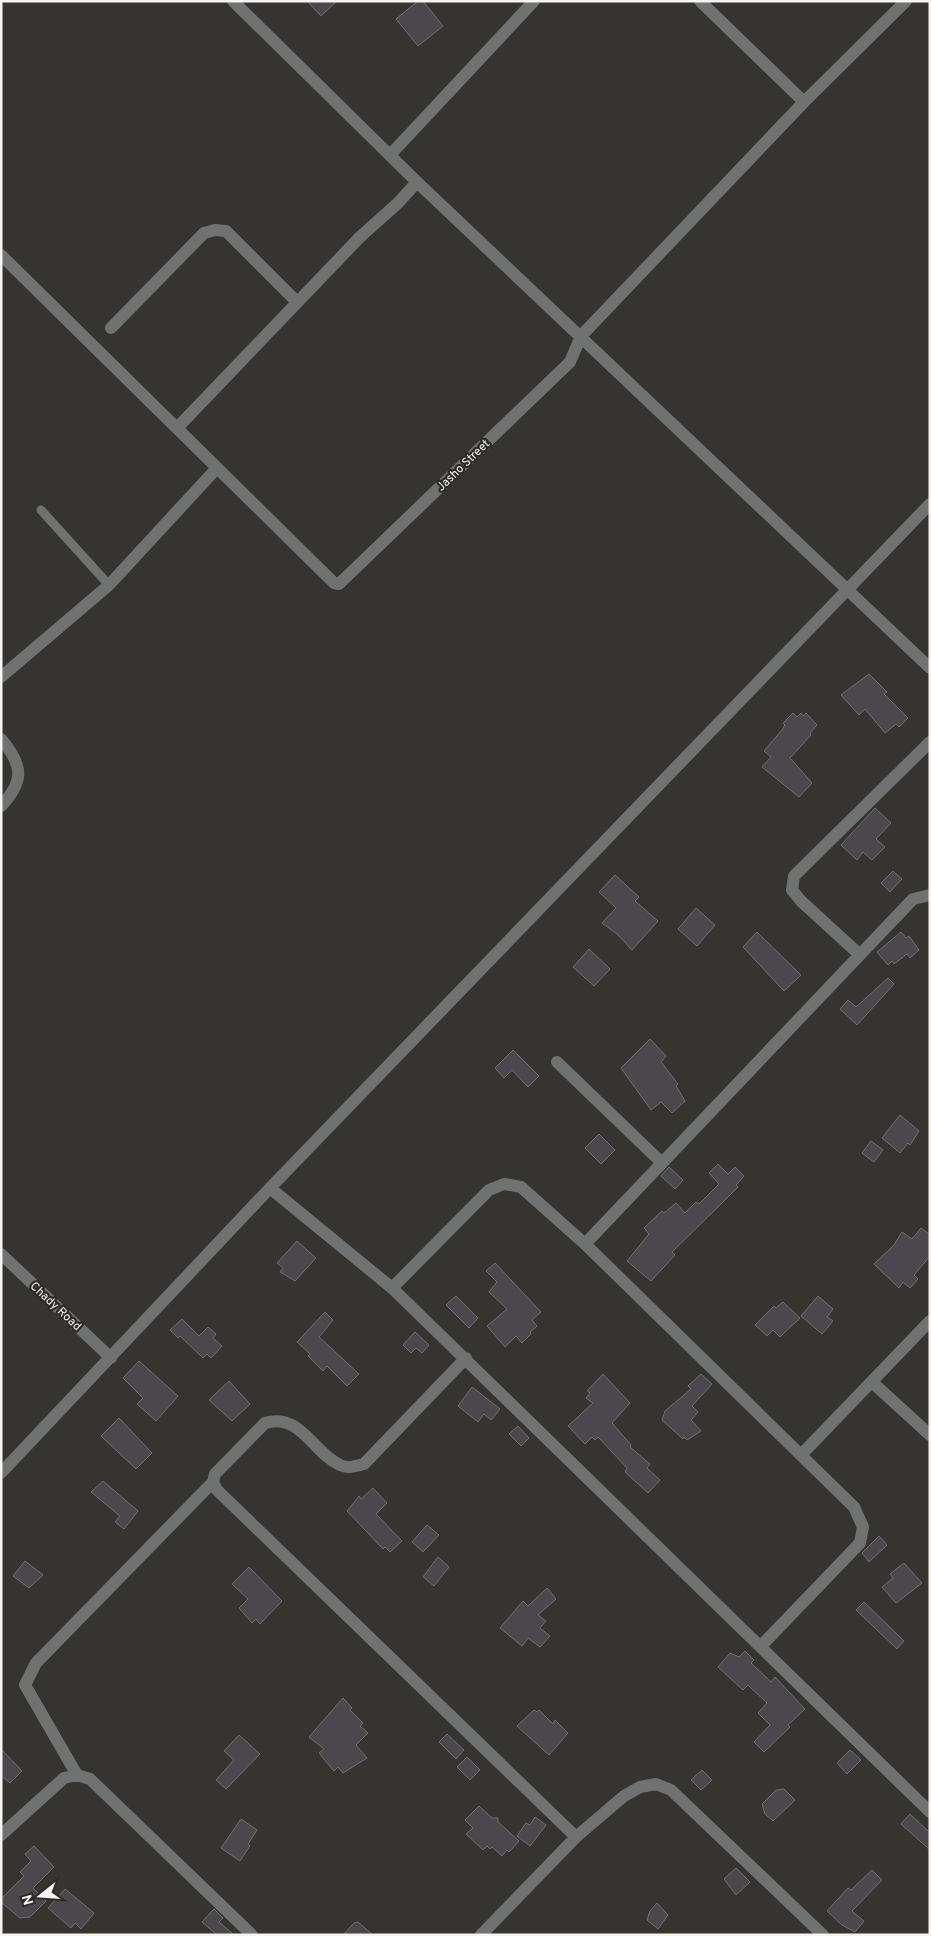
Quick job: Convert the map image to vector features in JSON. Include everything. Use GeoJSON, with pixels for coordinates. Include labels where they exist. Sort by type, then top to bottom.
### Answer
{"type":"FeatureCollection","features":[{"type":"Feature","properties":{"kind":"street"},"geometry":{"type":"LineString","coordinates":[[233,1],[417,182],[930,668]]}},
{"type":"Feature","properties":{"kind":"street"},"geometry":{"type":"LineString","coordinates":[[390,155],[534,1]]}},
{"type":"Feature","properties":{"kind":"street"},"geometry":{"type":"LineString","coordinates":[[700,1],[804,102]]}},
{"type":"Feature","properties":{"kind":"street"},"geometry":{"type":"LineString","coordinates":[[581,336],[804,102],[906,1]]}},
{"type":"Feature","properties":{"kind":"street"},"geometry":{"type":"LineString","coordinates":[[177,428],[297,302],[417,182]]}},
{"type":"Feature","properties":{"kind":"street"},"geometry":{"type":"LineString","coordinates":[[112,328],[204,233],[215,230],[226,231],[297,302]]}},
{"type":"Feature","properties":{"kind":"street"},"geometry":{"type":"LineString","coordinates":[[1,677],[109,585],[217,468],[2,257]]}},
{"type":"Feature","properties":{"kind":"street","name":"Jasho Street"},"geometry":{"type":"LineString","coordinates":[[217,468],[334,583],[343,582],[570,362],[581,336]]}},
{"type":"Feature","properties":{"kind":"street"},"geometry":{"type":"LineString","coordinates":[[1,1473],[270,1188],[930,504]]}},
{"type":"Feature","properties":{"kind":"street"},"geometry":{"type":"LineString","coordinates":[[1,739],[11,750],[18,768],[18,783],[15,792],[1,806]]}},
{"type":"Feature","properties":{"kind":"street"},"geometry":{"type":"LineString","coordinates":[[860,955],[801,901],[792,890],[794,876],[930,742]]}},
{"type":"Feature","properties":{"kind":"street"},"geometry":{"type":"LineString","coordinates":[[585,1244],[913,899],[930,895]]}},
{"type":"Feature","properties":{"kind":"street"},"geometry":{"type":"LineString","coordinates":[[557,1062],[662,1163]]}},
{"type":"Feature","properties":{"kind":"street"},"geometry":{"type":"LineString","coordinates":[[392,1288],[490,1190],[504,1184],[521,1187],[585,1244],[854,1507],[863,1527],[860,1543],[761,1646]]}},
{"type":"Feature","properties":{"kind":"street"},"geometry":{"type":"LineString","coordinates":[[270,1188],[392,1288],[930,1812]]}},
{"type":"Feature","properties":{"kind":"street","name":"Chady Road"},"geometry":{"type":"LineString","coordinates":[[1,1254],[111,1358]]}},
{"type":"Feature","properties":{"kind":"street"},"geometry":{"type":"LineString","coordinates":[[801,1455],[930,1322]]}},
{"type":"Feature","properties":{"kind":"street"},"geometry":{"type":"LineString","coordinates":[[77,1775],[25,1685],[36,1663],[213,1482],[215,1474],[265,1423],[275,1420],[288,1422],[340,1465],[351,1467],[364,1464],[466,1358]]}},
{"type":"Feature","properties":{"kind":"street"},"geometry":{"type":"LineString","coordinates":[[872,1382],[930,1435]]}},
{"type":"Feature","properties":{"kind":"street"},"geometry":{"type":"LineString","coordinates":[[213,1482],[217,1490],[576,1838]]}},
{"type":"Feature","properties":{"kind":"street"},"geometry":{"type":"LineString","coordinates":[[1,1835],[64,1778],[77,1775],[90,1779],[252,1935]]}},
{"type":"Feature","properties":{"kind":"street"},"geometry":{"type":"LineString","coordinates":[[481,1935],[576,1838],[624,1796],[640,1787],[656,1784],[671,1790],[824,1935]]}},
{"type":"Feature","properties":{"kind":"lane"},"geometry":{"type":"LineString","coordinates":[[41,510],[109,585]]}},
{"type":"Feature","properties":{"kind":"building"},"geometry":{"type":"Polygon","coordinates":[[[307,1],[337,1],[321,16],[307,1]]]}},
{"type":"Feature","properties":{"kind":"building"},"geometry":{"type":"Polygon","coordinates":[[[418,1],[423,1],[443,26],[418,46],[396,19],[418,1]]]}},
{"type":"Feature","properties":{"kind":"building"},"geometry":{"type":"Polygon","coordinates":[[[869,674],[887,692],[884,694],[908,718],[899,727],[896,724],[885,733],[865,709],[859,715],[841,695],[869,674]]]}},
{"type":"Feature","properties":{"kind":"building"},"geometry":{"type":"Polygon","coordinates":[[[793,713],[797,717],[801,713],[803,716],[806,713],[817,725],[810,733],[811,735],[790,758],[812,783],[799,797],[762,767],[771,757],[764,751],[782,730],[785,725],[783,723],[793,713]]]}},
{"type":"Feature","properties":{"kind":"building"},"geometry":{"type":"Polygon","coordinates":[[[875,808],[891,823],[876,839],[885,847],[872,860],[863,852],[857,860],[841,845],[875,808]]]}},
{"type":"Feature","properties":{"kind":"building"},"geometry":{"type":"Polygon","coordinates":[[[893,871],[902,879],[890,892],[881,883],[893,871]]]}},
{"type":"Feature","properties":{"kind":"building"},"geometry":{"type":"Polygon","coordinates":[[[615,875],[639,897],[635,901],[658,921],[632,950],[617,934],[602,923],[616,908],[599,892],[615,875]]]}},
{"type":"Feature","properties":{"kind":"building"},"geometry":{"type":"Polygon","coordinates":[[[696,908],[715,925],[697,946],[678,929],[696,908]]]}},
{"type":"Feature","properties":{"kind":"building"},"geometry":{"type":"Polygon","coordinates":[[[757,932],[801,975],[784,991],[743,947],[757,932]]]}},
{"type":"Feature","properties":{"kind":"building"},"geometry":{"type":"Polygon","coordinates":[[[901,932],[906,938],[909,936],[919,950],[910,958],[907,954],[894,964],[892,961],[888,965],[877,952],[901,932]]]}},
{"type":"Feature","properties":{"kind":"building"},"geometry":{"type":"Polygon","coordinates":[[[589,949],[610,969],[594,986],[573,967],[589,949]]]}},
{"type":"Feature","properties":{"kind":"building"},"geometry":{"type":"Polygon","coordinates":[[[888,978],[894,984],[857,1025],[840,1009],[848,1000],[856,1007],[888,978]]]}},
{"type":"Feature","properties":{"kind":"building"},"geometry":{"type":"Polygon","coordinates":[[[650,1039],[666,1056],[661,1062],[678,1084],[676,1086],[685,1101],[672,1113],[661,1102],[651,1110],[621,1068],[650,1039]]]}},
{"type":"Feature","properties":{"kind":"building"},"geometry":{"type":"Polygon","coordinates":[[[513,1050],[539,1076],[528,1087],[512,1070],[504,1078],[495,1068],[513,1050]]]}},
{"type":"Feature","properties":{"kind":"building"},"geometry":{"type":"Polygon","coordinates":[[[900,1115],[919,1131],[910,1145],[908,1143],[900,1153],[882,1138],[900,1115]]]}},
{"type":"Feature","properties":{"kind":"building"},"geometry":{"type":"Polygon","coordinates":[[[599,1134],[615,1150],[601,1164],[585,1148],[599,1134]]]}},
{"type":"Feature","properties":{"kind":"building"},"geometry":{"type":"Polygon","coordinates":[[[871,1141],[883,1150],[874,1162],[862,1153],[871,1141]]]}},
{"type":"Feature","properties":{"kind":"building"},"geometry":{"type":"Polygon","coordinates":[[[718,1164],[728,1174],[735,1167],[744,1176],[736,1185],[738,1187],[672,1252],[675,1255],[651,1281],[627,1261],[649,1234],[644,1228],[662,1211],[664,1213],[676,1203],[685,1213],[696,1202],[699,1204],[719,1184],[709,1173],[718,1164]]]}},
{"type":"Feature","properties":{"kind":"building"},"geometry":{"type":"Polygon","coordinates":[[[669,1167],[683,1180],[675,1189],[661,1176],[669,1167]]]}},
{"type":"Feature","properties":{"kind":"building"},"geometry":{"type":"Polygon","coordinates":[[[921,1228],[930,1235],[930,1256],[914,1275],[918,1279],[910,1288],[903,1282],[899,1288],[874,1264],[894,1245],[902,1232],[912,1239],[921,1228]]]}},
{"type":"Feature","properties":{"kind":"building"},"geometry":{"type":"Polygon","coordinates":[[[297,1241],[316,1258],[295,1281],[280,1272],[283,1268],[277,1263],[297,1241]]]}},
{"type":"Feature","properties":{"kind":"building"},"geometry":{"type":"Polygon","coordinates":[[[495,1263],[541,1312],[532,1320],[537,1326],[522,1343],[516,1336],[505,1347],[487,1326],[507,1309],[489,1292],[497,1282],[486,1271],[495,1263]]]}},
{"type":"Feature","properties":{"kind":"building"},"geometry":{"type":"Polygon","coordinates":[[[456,1296],[478,1318],[469,1328],[446,1305],[456,1296]]]}},
{"type":"Feature","properties":{"kind":"building"},"geometry":{"type":"Polygon","coordinates":[[[818,1296],[833,1309],[827,1317],[833,1321],[822,1334],[801,1316],[818,1296]]]}},
{"type":"Feature","properties":{"kind":"building"},"geometry":{"type":"Polygon","coordinates":[[[783,1302],[800,1318],[780,1337],[773,1330],[767,1336],[755,1325],[774,1306],[776,1308],[783,1302]]]}},
{"type":"Feature","properties":{"kind":"building"},"geometry":{"type":"Polygon","coordinates":[[[325,1312],[333,1320],[319,1337],[359,1374],[347,1386],[327,1366],[323,1371],[308,1356],[310,1354],[297,1342],[325,1312]]]}},
{"type":"Feature","properties":{"kind":"building"},"geometry":{"type":"Polygon","coordinates":[[[182,1319],[199,1336],[208,1327],[216,1334],[213,1338],[222,1346],[211,1358],[207,1354],[203,1358],[180,1336],[178,1338],[170,1330],[182,1319]]]}},
{"type":"Feature","properties":{"kind":"building"},"geometry":{"type":"Polygon","coordinates":[[[415,1332],[429,1345],[422,1353],[416,1348],[411,1353],[403,1345],[415,1332]]]}},
{"type":"Feature","properties":{"kind":"building"},"geometry":{"type":"Polygon","coordinates":[[[139,1361],[178,1396],[156,1421],[137,1404],[143,1398],[123,1378],[139,1361]]]}},
{"type":"Feature","properties":{"kind":"building"},"geometry":{"type":"Polygon","coordinates":[[[603,1374],[630,1403],[612,1423],[631,1445],[630,1447],[650,1464],[647,1468],[660,1480],[648,1493],[625,1472],[627,1468],[598,1437],[595,1440],[592,1437],[585,1444],[568,1426],[593,1403],[586,1398],[590,1393],[587,1391],[603,1374]]]}},
{"type":"Feature","properties":{"kind":"building"},"geometry":{"type":"Polygon","coordinates":[[[701,1374],[712,1384],[692,1406],[698,1412],[691,1420],[701,1431],[687,1440],[684,1437],[683,1439],[662,1420],[665,1411],[691,1389],[688,1386],[701,1374]]]}},
{"type":"Feature","properties":{"kind":"building"},"geometry":{"type":"Polygon","coordinates":[[[229,1381],[250,1404],[232,1421],[209,1400],[229,1381]]]}},
{"type":"Feature","properties":{"kind":"building"},"geometry":{"type":"Polygon","coordinates":[[[472,1387],[500,1409],[491,1420],[484,1414],[478,1422],[458,1406],[472,1387]]]}},
{"type":"Feature","properties":{"kind":"building"},"geometry":{"type":"Polygon","coordinates":[[[119,1418],[152,1453],[136,1469],[101,1436],[119,1418]]]}},
{"type":"Feature","properties":{"kind":"building"},"geometry":{"type":"Polygon","coordinates":[[[518,1426],[529,1438],[521,1446],[509,1434],[518,1426]]]}},
{"type":"Feature","properties":{"kind":"building"},"geometry":{"type":"Polygon","coordinates":[[[103,1481],[138,1511],[124,1529],[115,1522],[120,1516],[91,1492],[103,1481]]]}},
{"type":"Feature","properties":{"kind":"building"},"geometry":{"type":"Polygon","coordinates":[[[373,1488],[387,1503],[376,1514],[402,1541],[390,1552],[385,1547],[383,1549],[347,1511],[359,1496],[361,1499],[373,1488]]]}},
{"type":"Feature","properties":{"kind":"building"},"geometry":{"type":"Polygon","coordinates":[[[427,1525],[439,1535],[423,1552],[412,1542],[427,1525]]]}},
{"type":"Feature","properties":{"kind":"building"},"geometry":{"type":"Polygon","coordinates":[[[879,1536],[887,1545],[869,1562],[862,1553],[879,1536]]]}},
{"type":"Feature","properties":{"kind":"building"},"geometry":{"type":"Polygon","coordinates":[[[438,1557],[449,1567],[434,1586],[423,1577],[438,1557]]]}},
{"type":"Feature","properties":{"kind":"building"},"geometry":{"type":"Polygon","coordinates":[[[25,1561],[43,1575],[29,1588],[13,1576],[25,1561]]]}},
{"type":"Feature","properties":{"kind":"building"},"geometry":{"type":"Polygon","coordinates":[[[904,1563],[922,1583],[896,1603],[882,1587],[893,1578],[890,1574],[904,1563]]]}},
{"type":"Feature","properties":{"kind":"building"},"geometry":{"type":"Polygon","coordinates":[[[249,1567],[282,1601],[260,1624],[256,1619],[252,1623],[239,1608],[248,1599],[232,1584],[249,1567]]]}},
{"type":"Feature","properties":{"kind":"building"},"geometry":{"type":"Polygon","coordinates":[[[547,1588],[556,1599],[538,1615],[546,1621],[540,1628],[550,1636],[540,1647],[528,1638],[522,1646],[500,1628],[523,1601],[528,1606],[547,1588]]]}},
{"type":"Feature","properties":{"kind":"building"},"geometry":{"type":"Polygon","coordinates":[[[864,1602],[904,1641],[897,1649],[856,1610],[864,1602]]]}},
{"type":"Feature","properties":{"kind":"building"},"geometry":{"type":"Polygon","coordinates":[[[745,1651],[754,1660],[751,1663],[771,1682],[775,1677],[805,1709],[788,1725],[790,1727],[764,1752],[754,1742],[770,1725],[758,1713],[767,1703],[748,1685],[743,1690],[718,1667],[730,1653],[739,1657],[745,1651]]]}},
{"type":"Feature","properties":{"kind":"building"},"geometry":{"type":"Polygon","coordinates":[[[343,1698],[352,1708],[350,1710],[363,1723],[360,1726],[368,1733],[356,1745],[367,1758],[343,1773],[338,1767],[334,1771],[319,1753],[324,1749],[309,1737],[343,1698]]]}},
{"type":"Feature","properties":{"kind":"building"},"geometry":{"type":"Polygon","coordinates":[[[534,1710],[537,1712],[539,1710],[553,1724],[555,1720],[568,1733],[549,1755],[517,1726],[534,1710]]]}},
{"type":"Feature","properties":{"kind":"building"},"geometry":{"type":"Polygon","coordinates":[[[447,1734],[464,1750],[456,1759],[439,1742],[447,1734]]]}},
{"type":"Feature","properties":{"kind":"building"},"geometry":{"type":"Polygon","coordinates":[[[239,1735],[260,1754],[226,1789],[216,1780],[234,1760],[224,1751],[239,1735]]]}},
{"type":"Feature","properties":{"kind":"building"},"geometry":{"type":"Polygon","coordinates":[[[1,1749],[22,1771],[10,1783],[1,1775],[1,1749]]]}},
{"type":"Feature","properties":{"kind":"building"},"geometry":{"type":"Polygon","coordinates":[[[850,1750],[861,1760],[847,1774],[837,1763],[850,1750]]]}},
{"type":"Feature","properties":{"kind":"building"},"geometry":{"type":"Polygon","coordinates":[[[467,1757],[480,1770],[470,1780],[457,1767],[467,1757]]]}},
{"type":"Feature","properties":{"kind":"building"},"geometry":{"type":"Polygon","coordinates":[[[702,1770],[712,1780],[701,1790],[691,1780],[702,1770]]]}},
{"type":"Feature","properties":{"kind":"building"},"geometry":{"type":"Polygon","coordinates":[[[784,1789],[795,1800],[773,1821],[765,1814],[762,1804],[776,1790],[784,1789]]]}},
{"type":"Feature","properties":{"kind":"building"},"geometry":{"type":"Polygon","coordinates":[[[479,1806],[492,1818],[498,1818],[498,1822],[519,1841],[509,1852],[507,1850],[502,1856],[492,1847],[490,1849],[487,1846],[483,1850],[466,1834],[473,1828],[465,1820],[479,1806]]]}},
{"type":"Feature","properties":{"kind":"building"},"geometry":{"type":"Polygon","coordinates":[[[910,1814],[930,1833],[930,1850],[901,1824],[910,1814]]]}},
{"type":"Feature","properties":{"kind":"building"},"geometry":{"type":"Polygon","coordinates":[[[535,1817],[546,1825],[530,1846],[517,1836],[526,1823],[530,1825],[535,1817]]]}},
{"type":"Feature","properties":{"kind":"building"},"geometry":{"type":"Polygon","coordinates":[[[241,1819],[257,1830],[248,1844],[250,1846],[240,1861],[221,1848],[241,1819]]]}},
{"type":"Feature","properties":{"kind":"building"},"geometry":{"type":"Polygon","coordinates":[[[34,1846],[54,1867],[33,1888],[46,1901],[30,1917],[20,1918],[1,1902],[1,1899],[24,1876],[20,1872],[31,1861],[25,1854],[34,1846]]]}},
{"type":"Feature","properties":{"kind":"building"},"geometry":{"type":"Polygon","coordinates":[[[736,1868],[750,1882],[736,1895],[724,1879],[736,1868]]]}},
{"type":"Feature","properties":{"kind":"building"},"geometry":{"type":"Polygon","coordinates":[[[872,1870],[882,1880],[852,1911],[864,1921],[855,1932],[842,1925],[827,1911],[848,1888],[851,1890],[872,1870]]]}},
{"type":"Feature","properties":{"kind":"building"},"geometry":{"type":"Polygon","coordinates":[[[65,1889],[94,1913],[81,1929],[75,1923],[71,1928],[48,1908],[65,1889]]]}},
{"type":"Feature","properties":{"kind":"building"},"geometry":{"type":"Polygon","coordinates":[[[657,1903],[668,1915],[658,1929],[647,1920],[650,1911],[657,1903]]]}},
{"type":"Feature","properties":{"kind":"building"},"geometry":{"type":"Polygon","coordinates":[[[214,1909],[223,1918],[219,1922],[234,1935],[217,1935],[202,1922],[214,1909]]]}},
{"type":"Feature","properties":{"kind":"building"},"geometry":{"type":"Polygon","coordinates":[[[358,1922],[373,1935],[343,1935],[354,1923],[358,1922]]]}}]}
